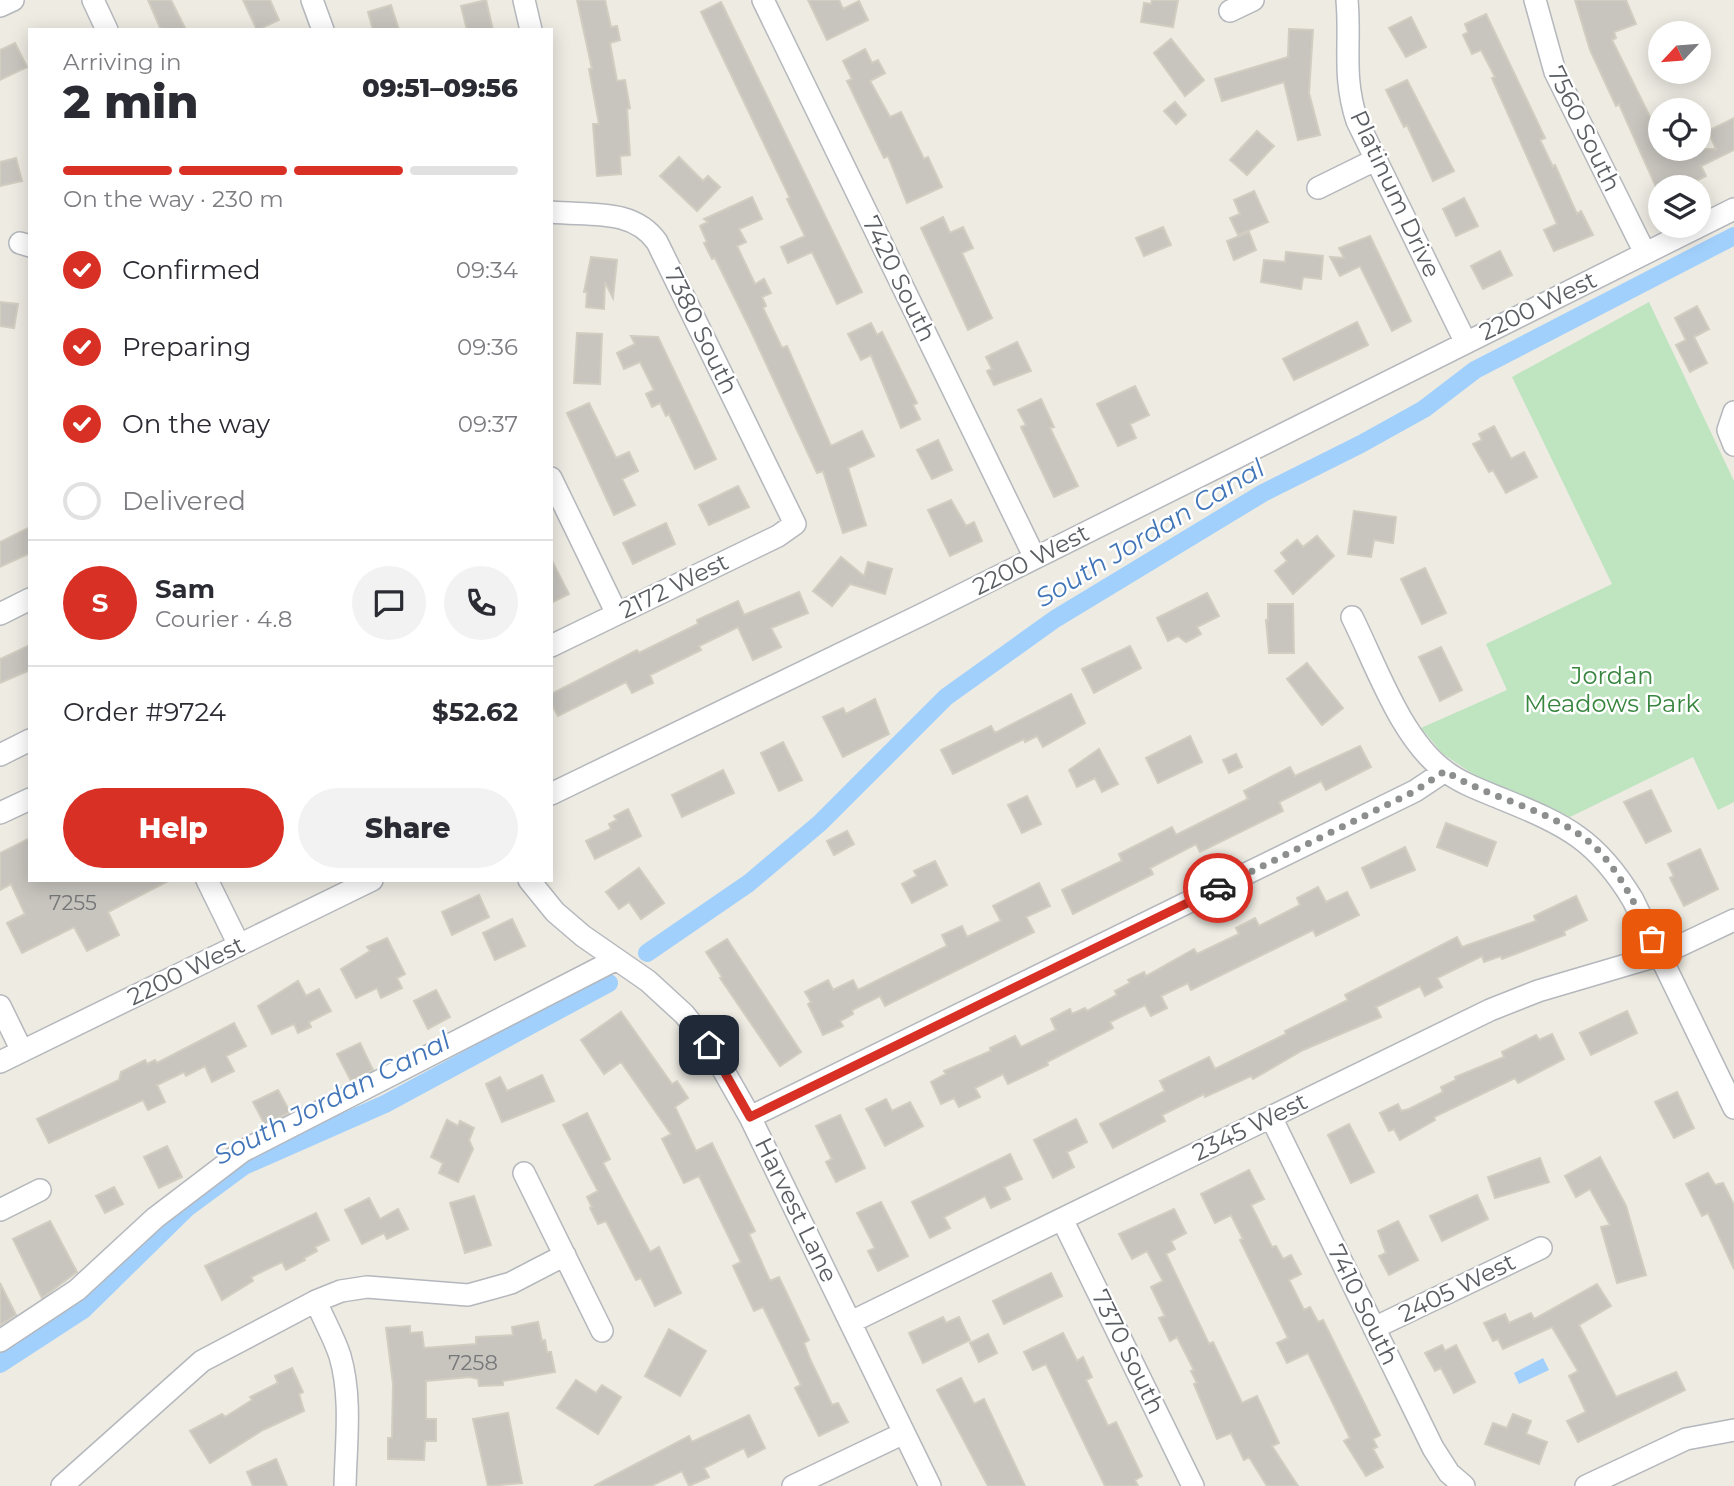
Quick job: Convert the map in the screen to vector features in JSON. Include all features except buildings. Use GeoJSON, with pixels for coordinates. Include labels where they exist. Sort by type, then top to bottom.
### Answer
{"type":"FeatureCollection","features":[{"type":"Feature","properties":{"kind":"street"},"geometry":{"type":"LineString","coordinates":[[0,6],[13,0]]}},
{"type":"Feature","properties":{"kind":"street"},"geometry":{"type":"LineString","coordinates":[[93,0],[106,28]]}},
{"type":"Feature","properties":{"kind":"street"},"geometry":{"type":"LineString","coordinates":[[313,0],[322,28]]}},
{"type":"Feature","properties":{"kind":"street"},"geometry":{"type":"LineString","coordinates":[[524,0],[531,28]]}},
{"type":"Feature","properties":{"kind":"street","name":"7420 South"},"geometry":{"type":"LineString","coordinates":[[763,0],[1035,558]]}},
{"type":"Feature","properties":{"kind":"street"},"geometry":{"type":"LineString","coordinates":[[1230,11],[1253,0]]}},
{"type":"Feature","properties":{"kind":"street","name":"Platinum Drive"},"geometry":{"type":"LineString","coordinates":[[1347,0],[1346,69],[1349,96],[1376,160],[1465,341]]}},
{"type":"Feature","properties":{"kind":"street","name":"7560 South"},"geometry":{"type":"LineString","coordinates":[[1535,0],[1555,72],[1645,253]]}},
{"type":"Feature","properties":{"kind":"street"},"geometry":{"type":"LineString","coordinates":[[1318,188],[1376,160]]}},
{"type":"Feature","properties":{"kind":"street","name":"2200 West"},"geometry":{"type":"LineString","coordinates":[[553,793],[1035,558],[1734,209]]}},
{"type":"Feature","properties":{"kind":"street","name":"7380 South"},"geometry":{"type":"LineString","coordinates":[[553,212],[626,217],[648,229],[657,242],[795,524]]}},
{"type":"Feature","properties":{"kind":"street"},"geometry":{"type":"LineString","coordinates":[[1732,415],[1728,430],[1734,445]]}},
{"type":"Feature","properties":{"kind":"street"},"geometry":{"type":"LineString","coordinates":[[553,482],[617,614]]}},
{"type":"Feature","properties":{"kind":"street","name":"2172 West"},"geometry":{"type":"LineString","coordinates":[[553,645],[778,536],[795,524]]}},
{"type":"Feature","properties":{"kind":"street"},"geometry":{"type":"LineString","coordinates":[[0,614],[28,600]]}},
{"type":"Feature","properties":{"kind":"street"},"geometry":{"type":"LineString","coordinates":[[1352,617],[1404,720],[1418,743],[1445,771],[1463,782],[1566,827],[1594,846],[1622,882],[1734,1108]]}},
{"type":"Feature","properties":{"kind":"street"},"geometry":{"type":"LineString","coordinates":[[0,755],[28,741]]}},
{"type":"Feature","properties":{"kind":"street"},"geometry":{"type":"LineString","coordinates":[[750,1117],[1415,791],[1445,771]]}},
{"type":"Feature","properties":{"kind":"street"},"geometry":{"type":"LineString","coordinates":[[0,813],[28,800]]}},
{"type":"Feature","properties":{"kind":"street"},"geometry":{"type":"LineString","coordinates":[[208,882],[239,945]]}},
{"type":"Feature","properties":{"kind":"street","name":"2200 West"},"geometry":{"type":"LineString","coordinates":[[0,1062],[368,882]]}},
{"type":"Feature","properties":{"kind":"street","name":"Harvest Lane"},"geometry":{"type":"LineString","coordinates":[[531,882],[555,912],[615,960],[648,981],[684,1014],[717,1057],[750,1117],[930,1486]]}},
{"type":"Feature","properties":{"kind":"street","name":"2345 West"},"geometry":{"type":"LineString","coordinates":[[851,1322],[1515,999],[1660,955],[1734,920]]}},
{"type":"Feature","properties":{"kind":"street"},"geometry":{"type":"LineString","coordinates":[[0,1341],[77,1290],[155,1218],[243,1152],[615,960]]}},
{"type":"Feature","properties":{"kind":"street"},"geometry":{"type":"LineString","coordinates":[[0,1006],[22,1051]]}},
{"type":"Feature","properties":{"kind":"street","name":"7410 South"},"geometry":{"type":"LineString","coordinates":[[1271,1117],[1433,1448],[1449,1473],[1464,1486]]}},
{"type":"Feature","properties":{"kind":"street"},"geometry":{"type":"LineString","coordinates":[[524,1173],[602,1331]]}},
{"type":"Feature","properties":{"kind":"street"},"geometry":{"type":"LineString","coordinates":[[0,1210],[40,1190]]}},
{"type":"Feature","properties":{"kind":"street","name":"7370 South"},"geometry":{"type":"LineString","coordinates":[[1062,1219],[1193,1486]]}},
{"type":"Feature","properties":{"kind":"street","name":"2405 West"},"geometry":{"type":"LineString","coordinates":[[1374,1328],[1541,1248]]}},
{"type":"Feature","properties":{"kind":"street"},"geometry":{"type":"LineString","coordinates":[[74,1482],[202,1361],[316,1301],[341,1291],[367,1287],[468,1295],[511,1283],[565,1255]]}},
{"type":"Feature","properties":{"kind":"street"},"geometry":{"type":"LineString","coordinates":[[316,1301],[339,1354],[344,1375],[347,1398],[345,1486]]}},
{"type":"Feature","properties":{"kind":"street"},"geometry":{"type":"LineString","coordinates":[[1586,1486],[1686,1439],[1734,1430]]}},
{"type":"Feature","properties":{"kind":"street"},"geometry":{"type":"LineString","coordinates":[[793,1486],[904,1433]]}},
{"type":"Feature","properties":{"kind":"green space","name":"Jordan Meadows Park"},"geometry":{"type":"Polygon","coordinates":[[[1649,302],[1734,481],[1734,802],[1718,810],[1693,757],[1570,817],[1476,776],[1443,754],[1421,728],[1507,690],[1486,644],[1612,584],[1512,377],[1649,302]]]}},
{"type":"Feature","properties":{"kind":"water"},"geometry":{"type":"Polygon","coordinates":[[[1543,1358],[1549,1370],[1519,1384],[1514,1373],[1543,1358]]]}},
{"type":"Feature","properties":{"kind":"waterway","name":"South Jordan Canal"},"geometry":{"type":"LineString","coordinates":[[647,953],[749,883],[820,823],[946,697],[1055,619],[1263,493],[1424,409],[1475,370],[1734,236]]}},
{"type":"Feature","properties":{"kind":"waterway","name":"South Jordan Canal"},"geometry":{"type":"LineString","coordinates":[[0,1364],[83,1310],[187,1208],[244,1166],[385,1104],[609,983]]}},
{"type":"Feature","properties":{"kind":"way so far"},"geometry":{"type":"LineString","coordinates":[[1218,888],[1415,791],[1445,771],[1463,782],[1566,827],[1594,846],[1617,873],[1652,939]]}},
{"type":"Feature","properties":{"kind":"route"},"geometry":{"type":"LineString","coordinates":[[709,1045],[750,1117],[1218,888]]}}]}
